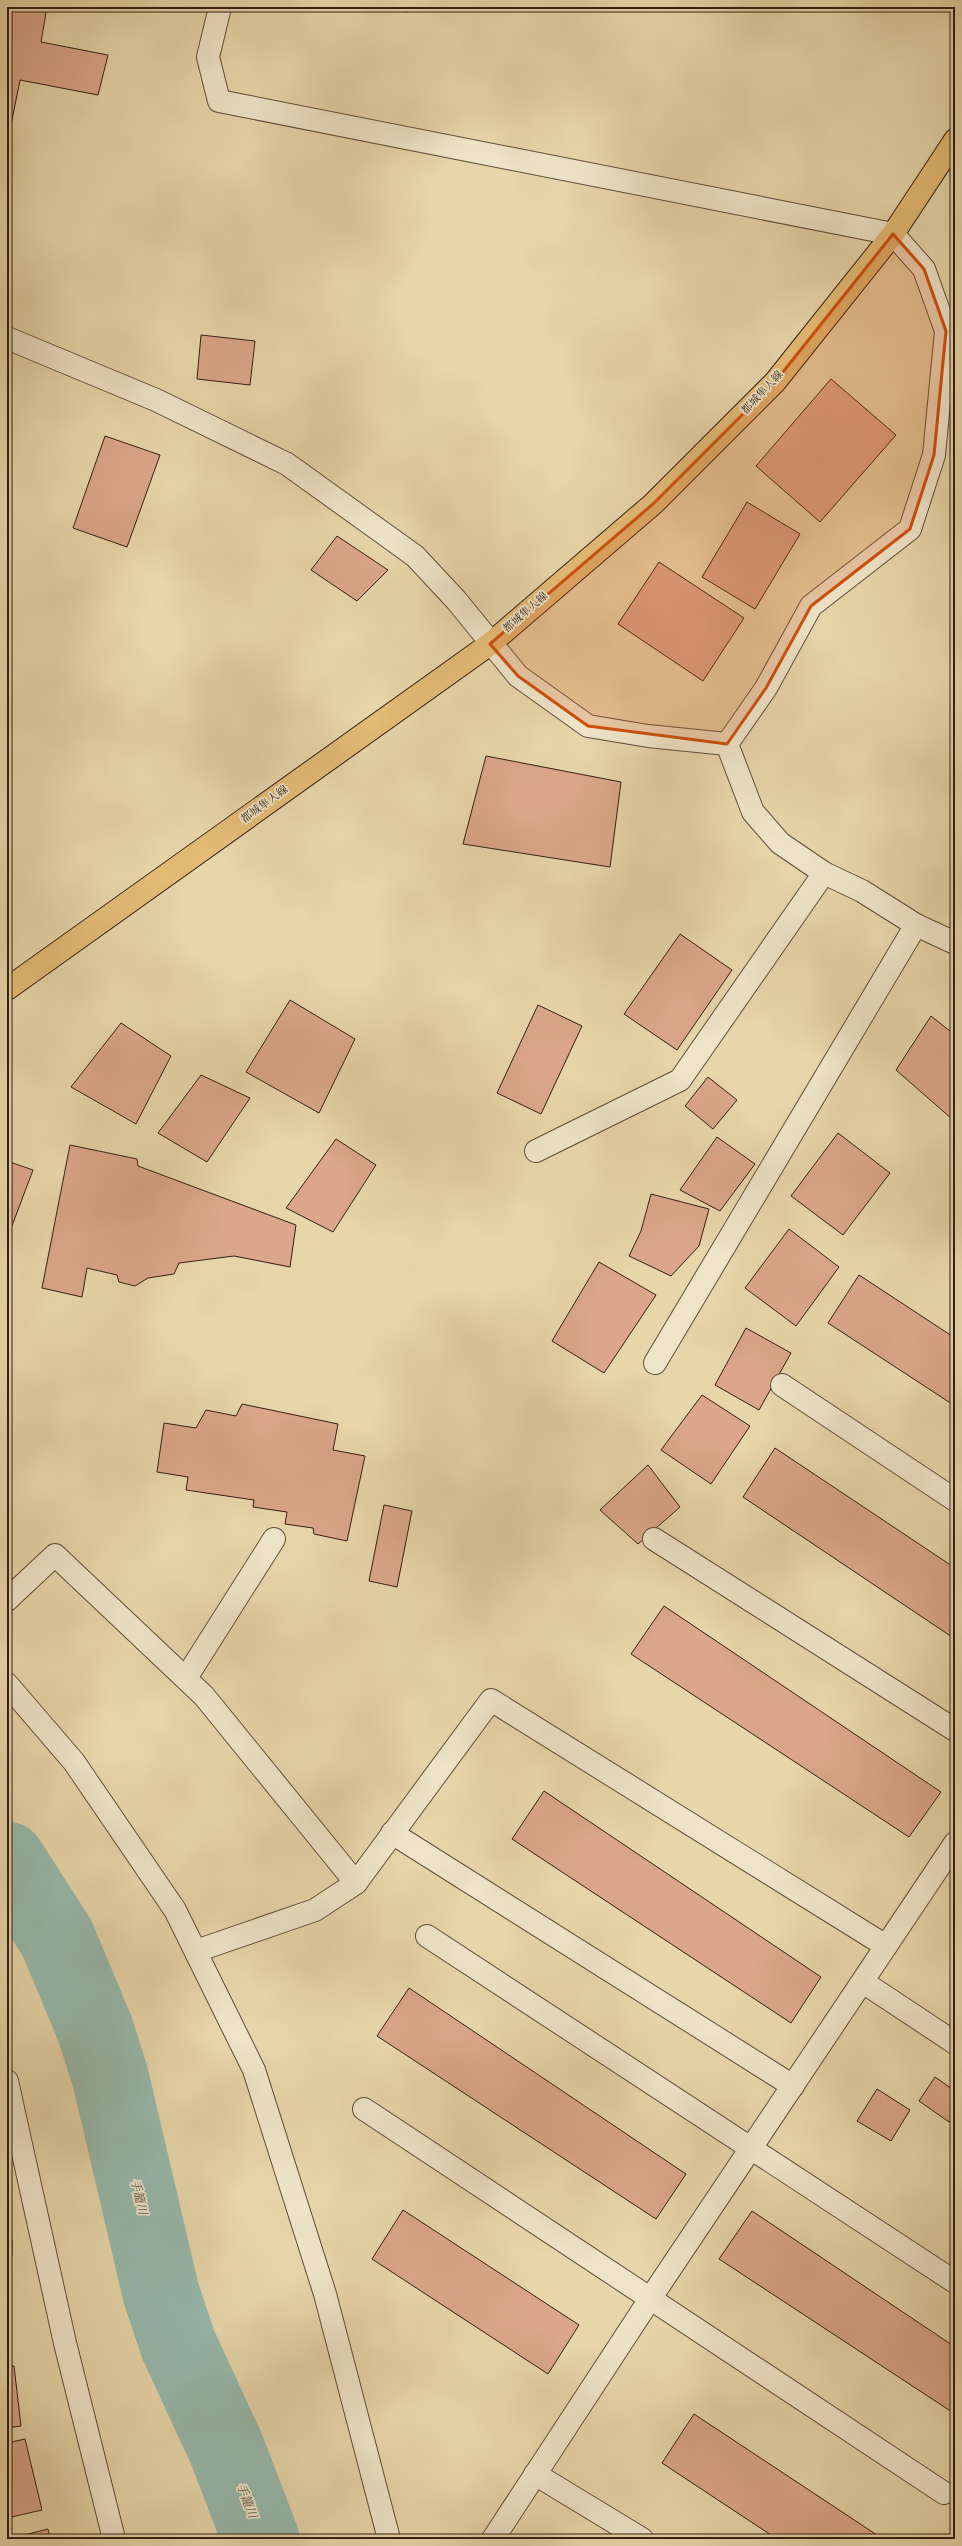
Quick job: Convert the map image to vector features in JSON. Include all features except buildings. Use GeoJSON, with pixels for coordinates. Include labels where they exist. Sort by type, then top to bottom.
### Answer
{"type":"FeatureCollection","features":[{"type":"Feature","properties":{"kind":"main road","name":"都城隼人線"},"geometry":{"type":"LineString","coordinates":[[7,989],[490,644],[653,504],[775,382],[893,234],[955,140]]}},
{"type":"Feature","properties":{"kind":"street"},"geometry":{"type":"LineString","coordinates":[[220,7],[208,57],[219,101],[893,234],[924,269],[946,331],[934,455],[910,528],[811,606],[766,688],[727,744]]}},
{"type":"Feature","properties":{"kind":"street"},"geometry":{"type":"LineString","coordinates":[[7,338],[156,400],[287,464],[416,556],[456,600],[490,644],[518,676],[588,726],[648,736],[727,744]]}},
{"type":"Feature","properties":{"kind":"street"},"geometry":{"type":"LineString","coordinates":[[727,744],[753,812],[780,844],[824,873],[862,891],[916,925],[951,933]]}},
{"type":"Feature","properties":{"kind":"street"},"geometry":{"type":"LineString","coordinates":[[536,1151],[680,1080],[824,873]]}},
{"type":"Feature","properties":{"kind":"street"},"geometry":{"type":"LineString","coordinates":[[655,1363],[916,925]]}},
{"type":"Feature","properties":{"kind":"street"},"geometry":{"type":"LineString","coordinates":[[782,1385],[955,1500]]}},
{"type":"Feature","properties":{"kind":"street"},"geometry":{"type":"LineString","coordinates":[[654,1539],[955,1730]]}},
{"type":"Feature","properties":{"kind":"street"},"geometry":{"type":"LineString","coordinates":[[186,1678],[274,1540]]}},
{"type":"Feature","properties":{"kind":"street"},"geometry":{"type":"LineString","coordinates":[[7,1600],[55,1555],[204,1696],[356,1883]]}},
{"type":"Feature","properties":{"kind":"street"},"geometry":{"type":"LineString","coordinates":[[7,1684],[74,1762],[176,1910],[254,2070],[325,2294],[389,2539]]}},
{"type":"Feature","properties":{"kind":"street"},"geometry":{"type":"LineString","coordinates":[[196,1951],[315,1910],[356,1883],[491,1700],[886,1946]]}},
{"type":"Feature","properties":{"kind":"street"},"geometry":{"type":"LineString","coordinates":[[392,1833],[793,2086]]}},
{"type":"Feature","properties":{"kind":"street"},"geometry":{"type":"LineString","coordinates":[[493,2539],[650,2298],[955,1843]]}},
{"type":"Feature","properties":{"kind":"street"},"geometry":{"type":"LineString","coordinates":[[427,1936],[955,2282]]}},
{"type":"Feature","properties":{"kind":"street"},"geometry":{"type":"LineString","coordinates":[[863,1982],[955,2043]]}},
{"type":"Feature","properties":{"kind":"street"},"geometry":{"type":"LineString","coordinates":[[7,2081],[65,2343],[114,2539]]}},
{"type":"Feature","properties":{"kind":"street"},"geometry":{"type":"LineString","coordinates":[[364,2109],[944,2492]]}},
{"type":"Feature","properties":{"kind":"street"},"geometry":{"type":"LineString","coordinates":[[535,2474],[642,2539]]}},
{"type":"Feature","properties":{"kind":"highlighted area"},"geometry":{"type":"Polygon","coordinates":[[[893,234],[924,269],[946,331],[934,455],[910,529],[811,606],[766,688],[727,744],[588,726],[518,676],[490,644],[653,504],[775,382],[893,234]]]}},
{"type":"Feature","properties":{"kind":"waterway","name":"手籠川"},"geometry":{"type":"LineString","coordinates":[[7,1860],[57,1938],[95,2029],[110,2076],[161,2293],[178,2344],[226,2448],[261,2539]]}}]}
